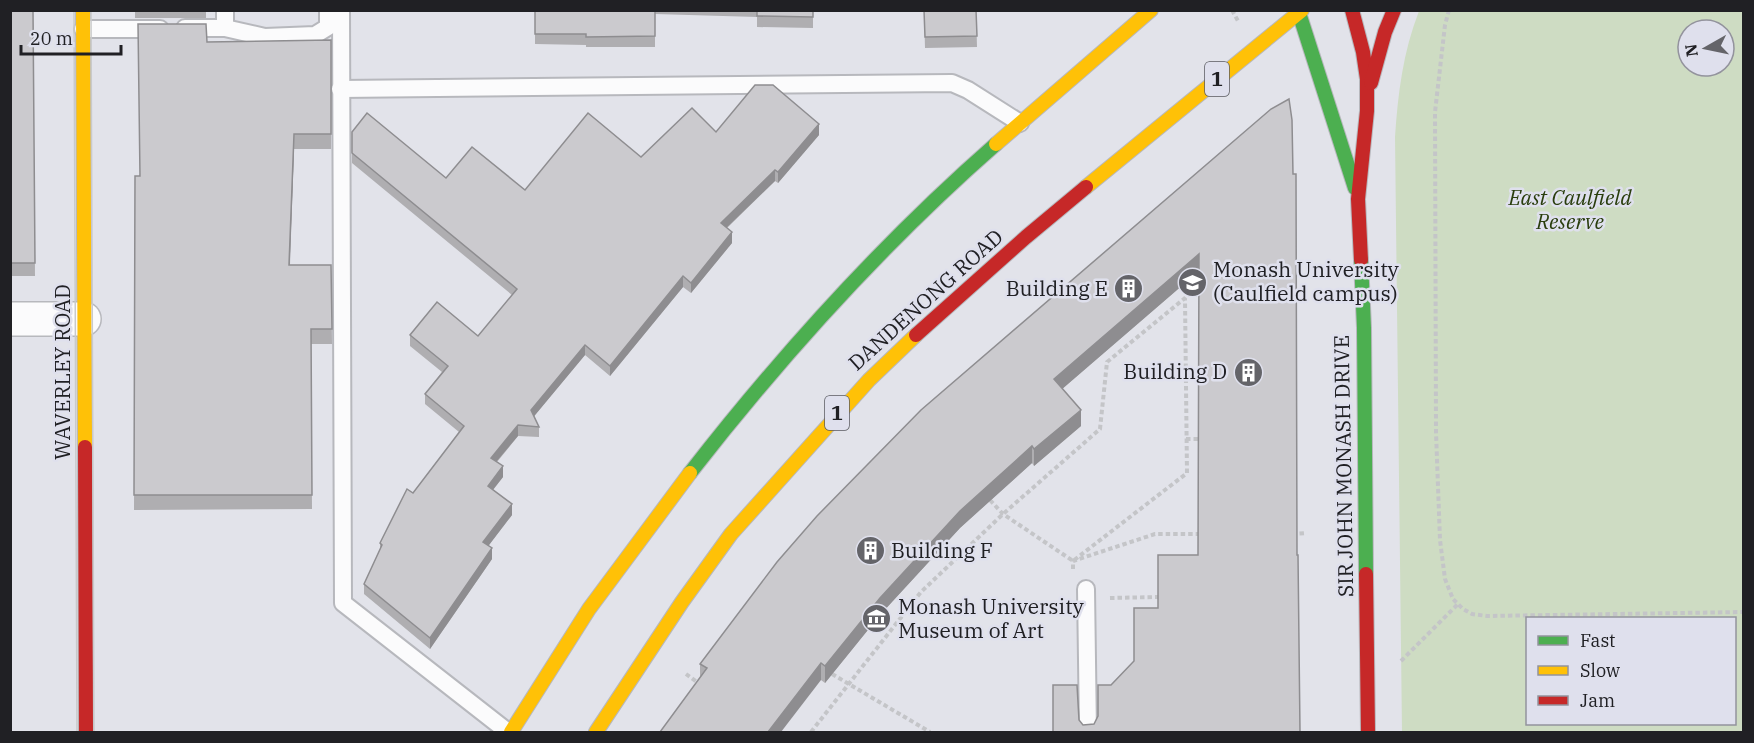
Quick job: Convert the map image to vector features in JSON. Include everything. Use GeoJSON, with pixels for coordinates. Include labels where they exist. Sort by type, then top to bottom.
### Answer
{"type":"FeatureCollection","features":[{"type":"Feature","properties":{"kind":"main road","name":"WAVERLEY ROAD"},"geometry":{"type":"LineString","coordinates":[[83,10],[86,732]]}},
{"type":"Feature","properties":{"kind":"main road"},"geometry":{"type":"LineString","coordinates":[[509,732],[589,610],[660,511],[744,406],[815,325],[900,234],[982,155],[1151,10]]}},
{"type":"Feature","properties":{"kind":"main road","name":"SIR JOHN MONASH DRIVE"},"geometry":{"type":"LineString","coordinates":[[1352,10],[1366,65],[1368,96],[1358,199],[1364,328],[1368,732]]}},
{"type":"Feature","properties":{"kind":"main road"},"geometry":{"type":"LineString","coordinates":[[1368,96],[1385,32],[1394,10]]}},
{"type":"Feature","properties":{"kind":"main road","name":"SIR JOHN MONASH DRIVE"},"geometry":{"type":"LineString","coordinates":[[1301,12],[1358,199]]}},
{"type":"Feature","properties":{"kind":"main road","name":"DANDENONG ROAD"},"geometry":{"type":"LineString","coordinates":[[596,732],[682,602],[731,534],[868,380],[944,309],[1082,189],[1301,12]]}},
{"type":"Feature","properties":{"kind":"street"},"geometry":{"type":"LineString","coordinates":[[10,319],[84,319]]}},
{"type":"Feature","properties":{"kind":"lane"},"geometry":{"type":"LineString","coordinates":[[225,10],[225,28]]}},
{"type":"Feature","properties":{"kind":"lane"},"geometry":{"type":"LineString","coordinates":[[83,29],[225,28],[265,37],[315,35],[328,27],[328,10]]}},
{"type":"Feature","properties":{"kind":"lane"},"geometry":{"type":"LineString","coordinates":[[341,10],[343,603],[509,732]]}},
{"type":"Feature","properties":{"kind":"lane"},"geometry":{"type":"LineString","coordinates":[[340,89],[952,83],[968,90],[1020,123]]}},
{"type":"Feature","properties":{"kind":"lane"},"geometry":{"type":"LineString","coordinates":[[1086,593],[1088,732]]}},
{"type":"Feature","properties":{"kind":"path"},"geometry":{"type":"LineString","coordinates":[[1232,10],[1239,21]]}},
{"type":"Feature","properties":{"kind":"path"},"geometry":{"type":"LineString","coordinates":[[1449,10],[1445,25],[1435,112],[1436,432],[1440,540],[1445,579],[1453,599],[1472,614],[1487,616],[1743,612]]}},
{"type":"Feature","properties":{"kind":"path"},"geometry":{"type":"LineString","coordinates":[[811,732],[921,592],[1003,514],[1100,429],[1107,363],[1189,293]]}},
{"type":"Feature","properties":{"kind":"path"},"geometry":{"type":"LineString","coordinates":[[1073,561],[1186,473],[1185,298]]}},
{"type":"Feature","properties":{"kind":"path"},"geometry":{"type":"LineString","coordinates":[[1186,439],[1200,439]]}},
{"type":"Feature","properties":{"kind":"path"},"geometry":{"type":"LineString","coordinates":[[990,500],[1003,514],[1073,561]]}},
{"type":"Feature","properties":{"kind":"path"},"geometry":{"type":"LineString","coordinates":[[1073,561],[1155,534],[1213,534]]}},
{"type":"Feature","properties":{"kind":"path"},"geometry":{"type":"LineString","coordinates":[[1283,534],[1306,534]]}},
{"type":"Feature","properties":{"kind":"path"},"geometry":{"type":"LineString","coordinates":[[1073,561],[1074,598],[1086,593],[1158,597]]}},
{"type":"Feature","properties":{"kind":"path"},"geometry":{"type":"LineString","coordinates":[[1398,664],[1458,604]]}},
{"type":"Feature","properties":{"kind":"path"},"geometry":{"type":"LineString","coordinates":[[686,674],[704,687]]}},
{"type":"Feature","properties":{"kind":"path"},"geometry":{"type":"LineString","coordinates":[[832,674],[930,732]]}},
{"type":"Feature","properties":{"kind":"green space","name":"East Caulfield Reserve"},"geometry":{"type":"Polygon","coordinates":[[[1419,11],[1743,11],[1743,732],[1402,732],[1395,137],[1402,73],[1419,11]]]}},
{"type":"Feature","properties":{"kind":"building"},"geometry":{"type":"Polygon","coordinates":[[[10,10],[33,10],[35,263],[10,263],[10,10]]]}},
{"type":"Feature","properties":{"kind":"building"},"geometry":{"type":"Polygon","coordinates":[[[535,10],[655,10],[655,36],[586,37],[586,34],[535,34],[535,10]]]}},
{"type":"Feature","properties":{"kind":"building"},"geometry":{"type":"Polygon","coordinates":[[[757,10],[813,10],[813,17],[757,16],[757,10]]]}},
{"type":"Feature","properties":{"kind":"building"},"geometry":{"type":"Polygon","coordinates":[[[924,10],[976,10],[977,36],[925,37],[924,10]]]}},
{"type":"Feature","properties":{"kind":"building"},"geometry":{"type":"Polygon","coordinates":[[[138,24],[206,24],[207,42],[331,40],[331,134],[294,134],[289,265],[331,265],[332,329],[311,329],[312,495],[134,495],[135,176],[140,176],[138,24]]]}},
{"type":"Feature","properties":{"kind":"building"},"geometry":{"type":"Polygon","coordinates":[[[755,85],[773,85],[819,124],[778,172],[775,170],[721,223],[732,232],[691,283],[683,276],[610,366],[585,345],[531,410],[539,427],[518,425],[491,458],[503,466],[488,486],[512,504],[483,542],[492,548],[430,638],[364,584],[382,545],[380,543],[407,489],[413,493],[464,426],[425,394],[448,366],[410,335],[437,302],[478,336],[517,289],[352,153],[352,132],[367,113],[446,178],[472,147],[525,190],[588,113],[641,157],[692,108],[716,132],[755,85]]]}},
{"type":"Feature","properties":{"kind":"building"},"geometry":{"type":"Polygon","coordinates":[[[1289,99],[1292,120],[1293,174],[1296,174],[1300,732],[1053,732],[1053,685],[1077,685],[1079,720],[1083,725],[1094,724],[1098,716],[1098,685],[1111,685],[1134,661],[1134,608],[1158,608],[1158,555],[1198,555],[1199,254],[1054,379],[1081,410],[1034,449],[1032,446],[960,511],[880,598],[825,666],[821,663],[768,732],[660,732],[707,668],[700,664],[777,562],[817,516],[921,410],[1271,109],[1289,99]]]}},
{"type":"Feature","properties":{"kind":"tram line"},"geometry":{"type":"LineString","coordinates":[[74,10],[77,732]]}},
{"type":"Feature","properties":{"kind":"tram line"},"geometry":{"type":"LineString","coordinates":[[91,10],[94,732]]}},
{"type":"Feature","properties":{"kind":"traffic: fast"},"geometry":{"type":"LineString","coordinates":[[1299,13],[1355,188]]}},
{"type":"Feature","properties":{"kind":"traffic: fast"},"geometry":{"type":"LineString","coordinates":[[690,473],[797,343],[835,301],[913,221],[996,144]]}},
{"type":"Feature","properties":{"kind":"traffic: fast"},"geometry":{"type":"LineString","coordinates":[[1361,260],[1364,328],[1366,574]]}},
{"type":"Feature","properties":{"kind":"traffic: slow"},"geometry":{"type":"LineString","coordinates":[[83,10],[85,447]]}},
{"type":"Feature","properties":{"kind":"traffic: slow"},"geometry":{"type":"LineString","coordinates":[[996,144],[1151,10]]}},
{"type":"Feature","properties":{"kind":"traffic: slow"},"geometry":{"type":"LineString","coordinates":[[1086,187],[1302,10]]}},
{"type":"Feature","properties":{"kind":"traffic: slow"},"geometry":{"type":"LineString","coordinates":[[596,732],[682,602],[731,534],[869,380],[916,335]]}},
{"type":"Feature","properties":{"kind":"traffic: slow"},"geometry":{"type":"LineString","coordinates":[[511,732],[589,609],[690,473]]}},
{"type":"Feature","properties":{"kind":"traffic: jam"},"geometry":{"type":"LineString","coordinates":[[1352,10],[1363,52],[1367,79],[1367,111],[1358,199],[1361,260]]}},
{"type":"Feature","properties":{"kind":"traffic: jam"},"geometry":{"type":"LineString","coordinates":[[1371,83],[1385,32],[1394,10]]}},
{"type":"Feature","properties":{"kind":"traffic: jam"},"geometry":{"type":"LineString","coordinates":[[916,335],[1086,187]]}},
{"type":"Feature","properties":{"kind":"traffic: jam"},"geometry":{"type":"LineString","coordinates":[[85,447],[86,732]]}},
{"type":"Feature","properties":{"kind":"traffic: jam"},"geometry":{"type":"LineString","coordinates":[[1366,574],[1368,732]]}},
{"type":"Feature","properties":{"kind":"place","name":"Monash University (Caulfield campus)"},"geometry":{"type":"Point","coordinates":[1192,282]}},
{"type":"Feature","properties":{"kind":"place","name":"Building E"},"geometry":{"type":"Point","coordinates":[1129,289]}},
{"type":"Feature","properties":{"kind":"place","name":"Building D"},"geometry":{"type":"Point","coordinates":[1248,372]}},
{"type":"Feature","properties":{"kind":"place","name":"Building F"},"geometry":{"type":"Point","coordinates":[870,551]}},
{"type":"Feature","properties":{"kind":"place","name":"Monash University Museum of Art"},"geometry":{"type":"Point","coordinates":[877,619]}}]}
